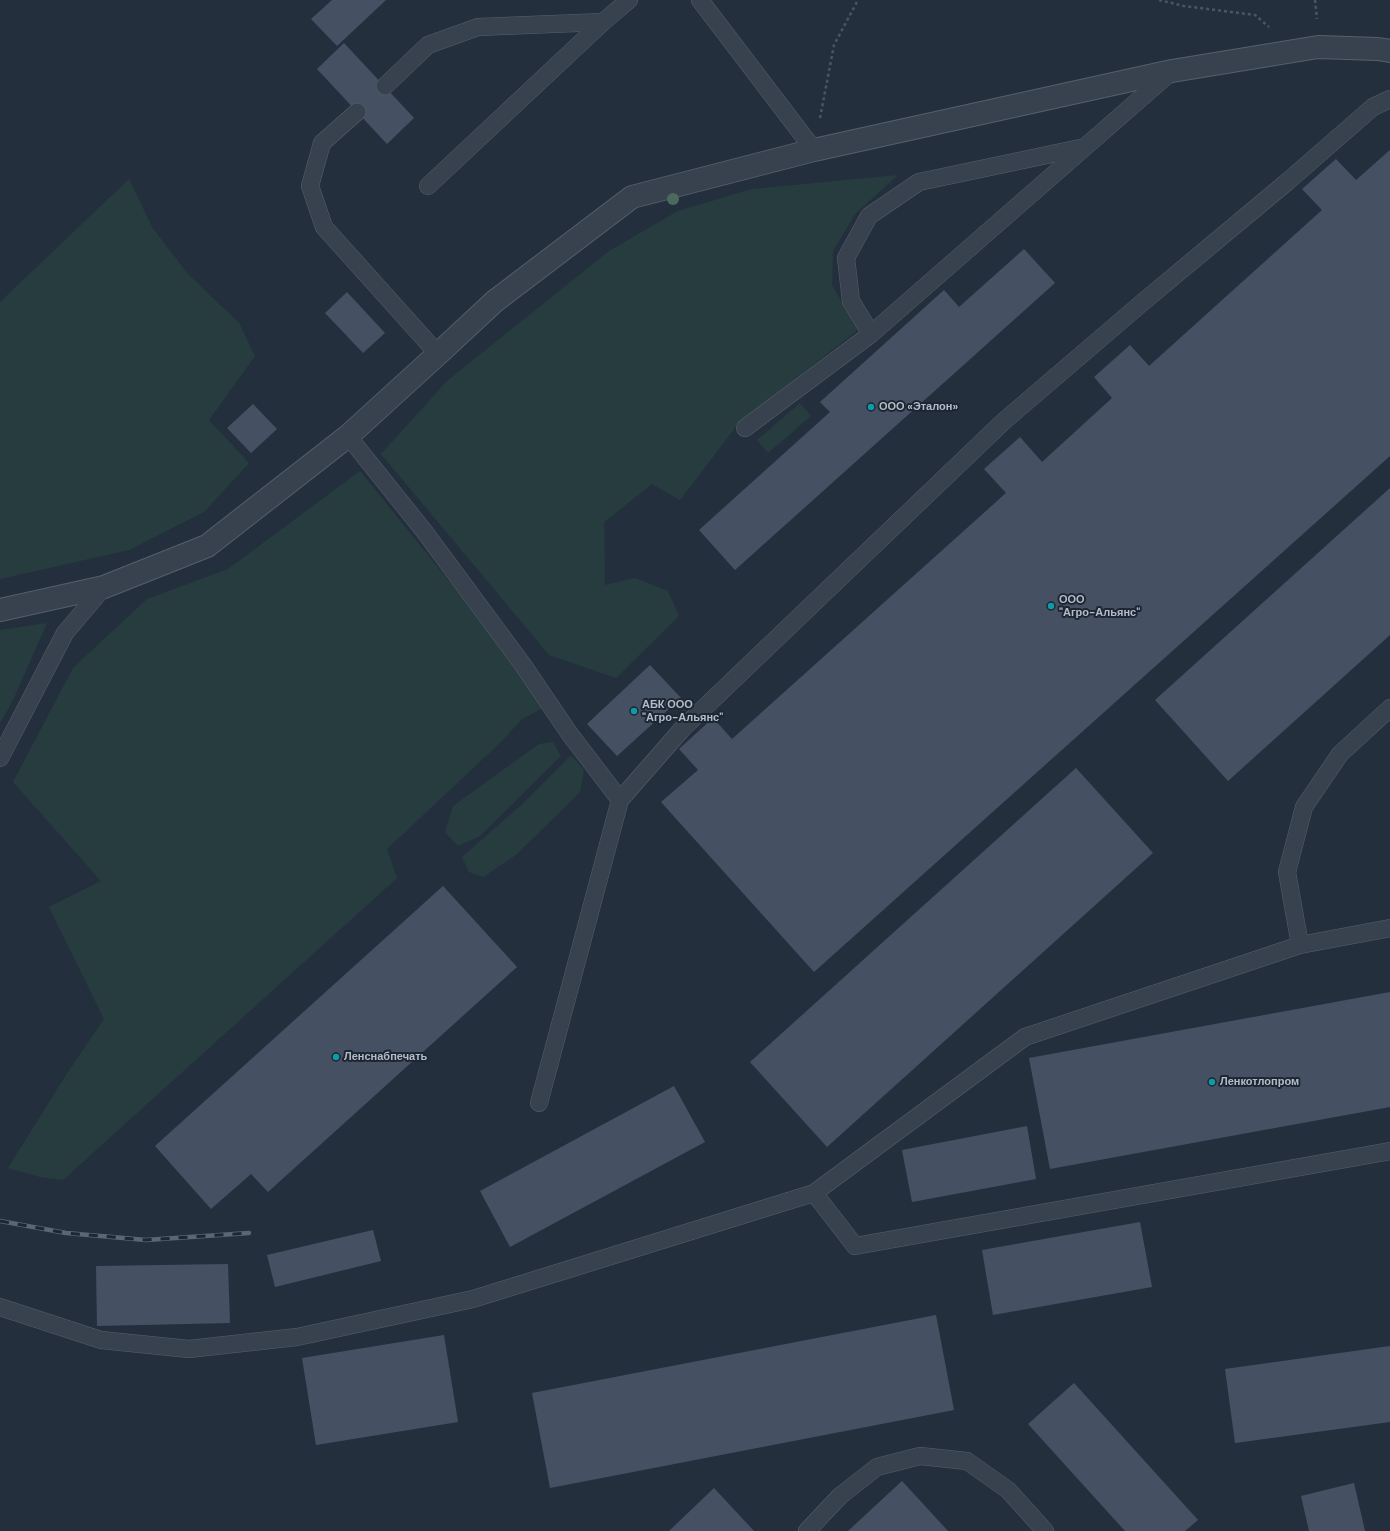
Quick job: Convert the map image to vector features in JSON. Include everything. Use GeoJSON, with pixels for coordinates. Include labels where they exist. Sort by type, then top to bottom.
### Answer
{"type":"FeatureCollection","features":[{"type":"Feature","properties":{"kind":"street"},"geometry":{"type":"LineString","coordinates":[[0,610],[104,586],[207,546],[348,436],[495,301],[632,197],[814,150],[1172,71],[1318,47],[1378,49],[1390,51]]}},
{"type":"Feature","properties":{"kind":"lane"},"geometry":{"type":"LineString","coordinates":[[428,186],[603,22],[629,0]]}},
{"type":"Feature","properties":{"kind":"lane"},"geometry":{"type":"LineString","coordinates":[[700,0],[814,150]]}},
{"type":"Feature","properties":{"kind":"lane"},"geometry":{"type":"LineString","coordinates":[[385,86],[428,45],[478,27],[603,22]]}},
{"type":"Feature","properties":{"kind":"lane"},"geometry":{"type":"LineString","coordinates":[[746,428],[871,334],[1172,71]]}},
{"type":"Feature","properties":{"kind":"lane"},"geometry":{"type":"LineString","coordinates":[[539,1104],[620,800],[683,728],[1004,421],[1143,302],[1287,182],[1373,107],[1390,99]]}},
{"type":"Feature","properties":{"kind":"lane"},"geometry":{"type":"LineString","coordinates":[[357,112],[322,143],[310,186],[324,227],[438,354]]}},
{"type":"Feature","properties":{"kind":"lane"},"geometry":{"type":"LineString","coordinates":[[871,334],[851,301],[846,258],[869,216],[919,182],[1086,147]]}},
{"type":"Feature","properties":{"kind":"lane"},"geometry":{"type":"LineString","coordinates":[[348,436],[424,531],[523,665],[569,733],[620,800]]}},
{"type":"Feature","properties":{"kind":"lane"},"geometry":{"type":"LineString","coordinates":[[0,758],[65,633],[104,586]]}},
{"type":"Feature","properties":{"kind":"lane"},"geometry":{"type":"LineString","coordinates":[[1300,945],[1287,872],[1304,807],[1340,754],[1390,708]]}},
{"type":"Feature","properties":{"kind":"lane"},"geometry":{"type":"LineString","coordinates":[[0,1307],[101,1340],[189,1349],[297,1337],[473,1299],[814,1193],[1025,1037],[1300,945],[1390,928]]}},
{"type":"Feature","properties":{"kind":"lane"},"geometry":{"type":"LineString","coordinates":[[814,1193],[855,1246],[1390,1151]]}},
{"type":"Feature","properties":{"kind":"lane"},"geometry":{"type":"LineString","coordinates":[[807,1531],[840,1496],[877,1467],[920,1456],[967,1461],[1008,1490],[1045,1531]]}},
{"type":"Feature","properties":{"kind":"path"},"geometry":{"type":"LineString","coordinates":[[814,150],[834,45],[858,0]]}},
{"type":"Feature","properties":{"kind":"path"},"geometry":{"type":"LineString","coordinates":[[1159,0],[1184,6],[1255,15],[1300,50]]}},
{"type":"Feature","properties":{"kind":"green space"},"geometry":{"type":"Polygon","coordinates":[[[898,175],[855,214],[833,251],[832,285],[858,330],[738,424],[680,500],[652,484],[604,522],[605,585],[635,578],[668,591],[679,616],[616,678],[549,655],[381,454],[447,381],[609,251],[678,211],[752,189],[898,175]]]}},
{"type":"Feature","properties":{"kind":"green space"},"geometry":{"type":"Polygon","coordinates":[[[129,179],[152,227],[187,273],[239,323],[255,356],[209,420],[249,463],[204,512],[129,550],[0,579],[0,302],[129,179]]]}},
{"type":"Feature","properties":{"kind":"green space"},"geometry":{"type":"Polygon","coordinates":[[[800,403],[811,416],[768,453],[757,440],[800,403]]]}},
{"type":"Feature","properties":{"kind":"green space"},"geometry":{"type":"Polygon","coordinates":[[[360,471],[491,633],[543,708],[522,719],[501,742],[387,849],[397,878],[63,1180],[40,1177],[8,1168],[66,1075],[104,1019],[49,907],[101,881],[13,782],[73,668],[147,599],[228,569],[360,471]]]}},
{"type":"Feature","properties":{"kind":"green space"},"geometry":{"type":"Polygon","coordinates":[[[47,623],[14,698],[0,723],[0,630],[47,623]]]}},
{"type":"Feature","properties":{"kind":"green space"},"geometry":{"type":"Polygon","coordinates":[[[553,742],[561,756],[480,836],[458,846],[445,832],[453,806],[539,744],[553,742]]]}},
{"type":"Feature","properties":{"kind":"green space"},"geometry":{"type":"Polygon","coordinates":[[[571,755],[584,770],[580,792],[516,855],[483,877],[469,872],[462,857],[519,807],[571,755]]]}},
{"type":"Feature","properties":{"kind":"building"},"geometry":{"type":"Polygon","coordinates":[[[332,0],[386,0],[337,46],[311,19],[332,0]]]}},
{"type":"Feature","properties":{"kind":"building"},"geometry":{"type":"Polygon","coordinates":[[[344,43],[414,118],[387,144],[317,69],[344,43]]]}},
{"type":"Feature","properties":{"kind":"building","name":"ООО \"Агро-Альянс\""},"geometry":{"type":"Polygon","coordinates":[[[1390,150],[1390,456],[814,972],[661,802],[698,770],[679,749],[713,718],[732,739],[1006,493],[984,469],[1020,437],[1042,462],[1112,398],[1094,377],[1130,345],[1149,366],[1322,210],[1302,189],[1336,159],[1356,180],[1390,150]]]}},
{"type":"Feature","properties":{"kind":"building","name":"ООО «Эталон»"},"geometry":{"type":"Polygon","coordinates":[[[1024,249],[1055,283],[735,570],[699,530],[830,412],[820,402],[944,290],[959,307],[1024,249]]]}},
{"type":"Feature","properties":{"kind":"building"},"geometry":{"type":"Polygon","coordinates":[[[347,292],[385,333],[363,353],[325,313],[347,292]]]}},
{"type":"Feature","properties":{"kind":"building"},"geometry":{"type":"Polygon","coordinates":[[[253,404],[277,429],[251,453],[227,428],[253,404]]]}},
{"type":"Feature","properties":{"kind":"building"},"geometry":{"type":"Polygon","coordinates":[[[1390,488],[1390,635],[1228,781],[1155,700],[1390,488]]]}},
{"type":"Feature","properties":{"kind":"building","name":"АБК ООО \"Агро-Альянс\""},"geometry":{"type":"Polygon","coordinates":[[[650,665],[681,698],[617,756],[587,724],[650,665]]]}},
{"type":"Feature","properties":{"kind":"building"},"geometry":{"type":"Polygon","coordinates":[[[1076,768],[1153,853],[827,1147],[750,1062],[1076,768]]]}},
{"type":"Feature","properties":{"kind":"building","name":"Ленснабпечать"},"geometry":{"type":"Polygon","coordinates":[[[443,886],[517,967],[268,1192],[251,1174],[211,1209],[155,1146],[443,886]]]}},
{"type":"Feature","properties":{"kind":"building","name":"Ленкотлопром"},"geometry":{"type":"Polygon","coordinates":[[[1390,992],[1390,1107],[1050,1169],[1029,1058],[1390,992]]]}},
{"type":"Feature","properties":{"kind":"building"},"geometry":{"type":"Polygon","coordinates":[[[674,1086],[705,1142],[510,1247],[480,1191],[674,1086]]]}},
{"type":"Feature","properties":{"kind":"building"},"geometry":{"type":"Polygon","coordinates":[[[1027,1126],[1036,1179],[912,1202],[902,1150],[1027,1126]]]}},
{"type":"Feature","properties":{"kind":"building"},"geometry":{"type":"Polygon","coordinates":[[[1140,1222],[1152,1287],[993,1315],[982,1250],[1140,1222]]]}},
{"type":"Feature","properties":{"kind":"building"},"geometry":{"type":"Polygon","coordinates":[[[373,1230],[381,1261],[275,1287],[267,1255],[373,1230]]]}},
{"type":"Feature","properties":{"kind":"building"},"geometry":{"type":"Polygon","coordinates":[[[228,1264],[230,1323],[97,1326],[96,1266],[228,1264]]]}},
{"type":"Feature","properties":{"kind":"building"},"geometry":{"type":"Polygon","coordinates":[[[936,1315],[954,1410],[550,1488],[532,1393],[936,1315]]]}},
{"type":"Feature","properties":{"kind":"building"},"geometry":{"type":"Polygon","coordinates":[[[444,1335],[458,1422],[316,1445],[302,1358],[444,1335]]]}},
{"type":"Feature","properties":{"kind":"building"},"geometry":{"type":"Polygon","coordinates":[[[1390,1346],[1390,1422],[1235,1443],[1225,1369],[1390,1346]]]}},
{"type":"Feature","properties":{"kind":"building"},"geometry":{"type":"Polygon","coordinates":[[[1074,1383],[1198,1520],[1185,1531],[1125,1531],[1028,1424],[1074,1383]]]}},
{"type":"Feature","properties":{"kind":"building"},"geometry":{"type":"Polygon","coordinates":[[[902,1481],[948,1531],[848,1531],[902,1481]]]}},
{"type":"Feature","properties":{"kind":"building"},"geometry":{"type":"Polygon","coordinates":[[[1354,1483],[1365,1531],[1309,1531],[1301,1496],[1354,1483]]]}},
{"type":"Feature","properties":{"kind":"building"},"geometry":{"type":"Polygon","coordinates":[[[714,1488],[754,1531],[669,1531],[714,1488]]]}},
{"type":"Feature","properties":{"kind":"railway"},"geometry":{"type":"LineString","coordinates":[[0,1221],[66,1233],[146,1240],[249,1233]]}},
{"type":"Feature","properties":{"kind":"place","name":"ООО «Эталон»"},"geometry":{"type":"Point","coordinates":[871,407]}},
{"type":"Feature","properties":{"kind":"place","name":"ООО \"Агро-Альянс\""},"geometry":{"type":"Point","coordinates":[1051,606]}},
{"type":"Feature","properties":{"kind":"place","name":"АБК ООО \"Агро-Альянс\""},"geometry":{"type":"Point","coordinates":[634,711]}},
{"type":"Feature","properties":{"kind":"place","name":"Ленснабпечать"},"geometry":{"type":"Point","coordinates":[336,1057]}},
{"type":"Feature","properties":{"kind":"place","name":"Ленкотлопром"},"geometry":{"type":"Point","coordinates":[1212,1082]}}]}
